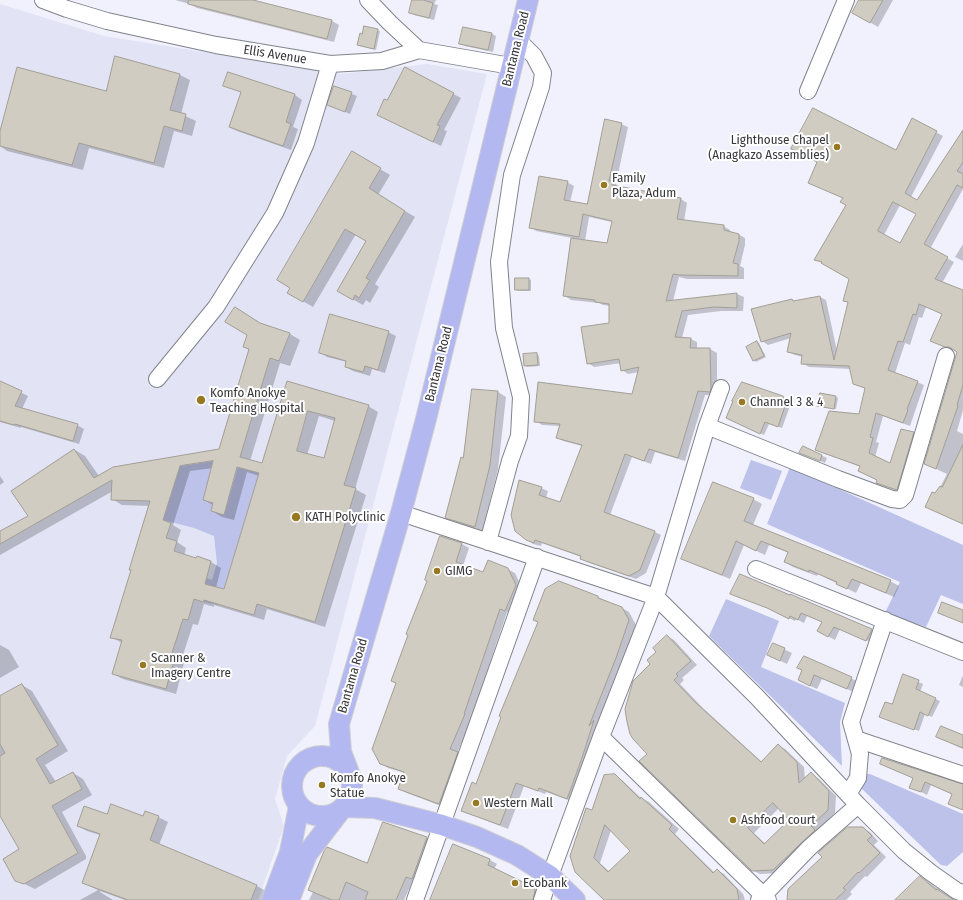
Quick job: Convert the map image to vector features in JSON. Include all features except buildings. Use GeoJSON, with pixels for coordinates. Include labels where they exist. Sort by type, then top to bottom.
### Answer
{"type":"FeatureCollection","features":[{"type":"Feature","properties":{"kind":"main road","name":"Bantama Road"},"geometry":{"type":"LineString","coordinates":[[339,724],[401,513],[426,419],[528,0]]}},
{"type":"Feature","properties":{"kind":"main road"},"geometry":{"type":"LineString","coordinates":[[339,724],[312,757],[304,762],[293,776],[293,794],[299,806],[310,814],[323,816],[332,815],[342,809],[375,808],[442,825],[477,837],[517,855],[550,876],[575,900]]}},
{"type":"Feature","properties":{"kind":"main road"},"geometry":{"type":"LineString","coordinates":[[289,900],[307,854],[350,799],[353,789],[350,774],[341,752],[339,724]]}},
{"type":"Feature","properties":{"kind":"main road"},"geometry":{"type":"LineString","coordinates":[[312,757],[332,757],[341,762],[375,808]]}},
{"type":"Feature","properties":{"kind":"main road"},"geometry":{"type":"LineString","coordinates":[[272,900],[290,852],[299,806]]}},
{"type":"Feature","properties":{"kind":"street","name":"Ellis Avenue"},"geometry":{"type":"LineString","coordinates":[[43,0],[107,21],[216,45],[330,64],[382,61],[419,50],[511,66]]}},
{"type":"Feature","properties":{"kind":"street"},"geometry":{"type":"LineString","coordinates":[[368,0],[419,50]]}},
{"type":"Feature","properties":{"kind":"street"},"geometry":{"type":"LineString","coordinates":[[808,91],[846,0]]}},
{"type":"Feature","properties":{"kind":"street"},"geometry":{"type":"LineString","coordinates":[[488,542],[510,460],[519,436],[521,397],[504,328],[499,262],[512,175],[541,87],[543,73],[534,56],[518,40]]}},
{"type":"Feature","properties":{"kind":"street"},"geometry":{"type":"LineString","coordinates":[[157,379],[216,307],[275,213],[306,143],[330,64]]}},
{"type":"Feature","properties":{"kind":"street"},"geometry":{"type":"LineString","coordinates":[[706,426],[838,479],[892,499],[900,500],[905,495],[946,356]]}},
{"type":"Feature","properties":{"kind":"street"},"geometry":{"type":"LineString","coordinates":[[542,900],[601,737],[656,597],[706,426],[721,388]]}},
{"type":"Feature","properties":{"kind":"street"},"geometry":{"type":"LineString","coordinates":[[401,513],[656,597],[757,697],[853,800],[904,851],[930,872],[961,888]]}},
{"type":"Feature","properties":{"kind":"street"},"geometry":{"type":"LineString","coordinates":[[415,900],[537,557]]}},
{"type":"Feature","properties":{"kind":"street"},"geometry":{"type":"LineString","coordinates":[[756,569],[963,652]]}},
{"type":"Feature","properties":{"kind":"street"},"geometry":{"type":"LineString","coordinates":[[601,737],[764,898],[853,800],[858,778],[860,754],[851,722],[885,620]]}},
{"type":"Feature","properties":{"kind":"street"},"geometry":{"type":"LineString","coordinates":[[856,739],[963,775]]}},
{"type":"Feature","properties":{"kind":"shaded area","name":"Komfo Anokye Teaching Hospital"},"geometry":{"type":"Polygon","coordinates":[[[0,4],[104,36],[341,74],[427,64],[487,74],[315,726],[287,756],[275,799],[284,826],[258,900],[0,900],[0,4]]]}},
{"type":"Feature","properties":{"kind":"shaded area"},"geometry":{"type":"Polygon","coordinates":[[[218,460],[212,468],[203,500],[213,503],[211,511],[224,515],[238,467],[259,473],[219,605],[203,602],[208,587],[197,584],[200,576],[212,580],[217,563],[214,536],[194,528],[163,520],[176,477],[129,474],[218,460]]]}},
{"type":"Feature","properties":{"kind":"shaded area"},"geometry":{"type":"Polygon","coordinates":[[[751,460],[782,471],[771,500],[740,488],[751,460]]]}},
{"type":"Feature","properties":{"kind":"shaded area"},"geometry":{"type":"Polygon","coordinates":[[[790,467],[963,545],[963,604],[941,595],[926,627],[885,613],[900,582],[767,524],[790,467]]]}},
{"type":"Feature","properties":{"kind":"shaded area"},"geometry":{"type":"Polygon","coordinates":[[[726,599],[779,621],[761,667],[845,703],[840,722],[842,766],[709,636],[726,599]]]}},
{"type":"Feature","properties":{"kind":"shaded area"},"geometry":{"type":"Polygon","coordinates":[[[865,774],[870,774],[963,814],[963,852],[947,866],[941,865],[861,788],[865,774]]]}},
{"type":"Feature","properties":{"kind":"place","name":"Lighthouse Chapel (Anagkazo Assemblies)"},"geometry":{"type":"Point","coordinates":[837,147]}},
{"type":"Feature","properties":{"kind":"place","name":"Family Plaza, Adum"},"geometry":{"type":"Point","coordinates":[604,185]}},
{"type":"Feature","properties":{"kind":"place","name":"Komfo Anokye Teaching Hospital"},"geometry":{"type":"Point","coordinates":[201,400]}},
{"type":"Feature","properties":{"kind":"place","name":"Channel 3 & 4"},"geometry":{"type":"Point","coordinates":[742,402]}},
{"type":"Feature","properties":{"kind":"place","name":"KATH Polyclinic"},"geometry":{"type":"Point","coordinates":[296,517]}},
{"type":"Feature","properties":{"kind":"place","name":"GIMG"},"geometry":{"type":"Point","coordinates":[437,571]}},
{"type":"Feature","properties":{"kind":"place","name":"Scanner & Imagery Centre"},"geometry":{"type":"Point","coordinates":[143,665]}},
{"type":"Feature","properties":{"kind":"place","name":"Komfo Anokye Statue"},"geometry":{"type":"Point","coordinates":[322,785]}},
{"type":"Feature","properties":{"kind":"place","name":"Western Mall"},"geometry":{"type":"Point","coordinates":[476,803]}},
{"type":"Feature","properties":{"kind":"place","name":"Ashfood court"},"geometry":{"type":"Point","coordinates":[733,820]}},
{"type":"Feature","properties":{"kind":"place","name":"Ecobank"},"geometry":{"type":"Point","coordinates":[515,883]}}]}
